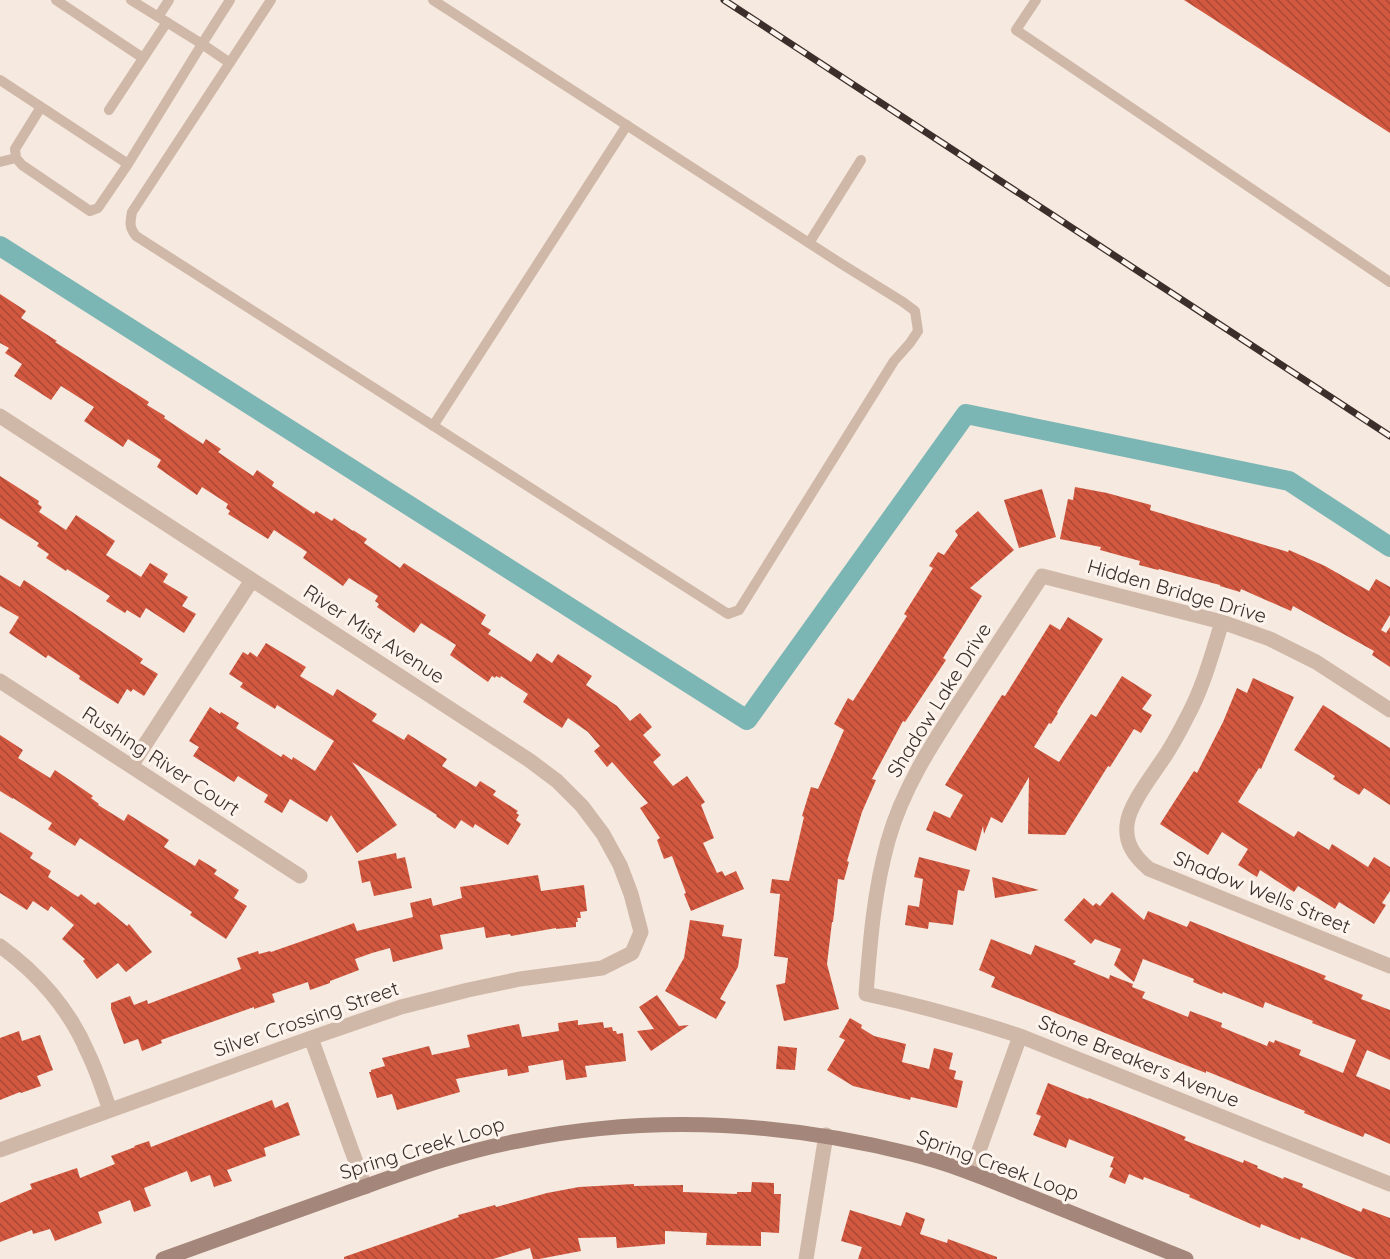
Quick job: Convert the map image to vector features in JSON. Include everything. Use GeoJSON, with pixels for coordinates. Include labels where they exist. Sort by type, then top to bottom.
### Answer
{"type":"FeatureCollection","features":[{"type":"Feature","properties":{"kind":"street","name":"River Mist Avenue"},"geometry":{"type":"LineString","coordinates":[[0,416],[529,760],[557,781],[582,806],[603,834],[620,865],[631,894],[640,932],[632,953]]}},
{"type":"Feature","properties":{"kind":"street","name":"Hidden Bridge Drive"},"geometry":{"type":"LineString","coordinates":[[1042,576],[1222,622],[1270,639],[1316,662],[1390,710]]}},
{"type":"Feature","properties":{"kind":"street","name":"Shadow Lake Drive"},"geometry":{"type":"LineString","coordinates":[[866,994],[872,917],[878,881],[889,838],[907,790],[927,751],[1042,576]]}},
{"type":"Feature","properties":{"kind":"street"},"geometry":{"type":"LineString","coordinates":[[131,766],[252,580]]}},
{"type":"Feature","properties":{"kind":"street","name":"Shadow Wells Street"},"geometry":{"type":"LineString","coordinates":[[1222,622],[1206,674],[1188,715],[1130,811],[1126,825],[1129,843],[1138,859],[1149,868],[1390,966]]}},
{"type":"Feature","properties":{"kind":"street","name":"Rushing River Court"},"geometry":{"type":"LineString","coordinates":[[0,681],[300,876]]}},
{"type":"Feature","properties":{"kind":"street"},"geometry":{"type":"LineString","coordinates":[[0,946],[30,970],[72,1021],[88,1052],[110,1110]]}},
{"type":"Feature","properties":{"kind":"street","name":"Silver Crossing Street"},"geometry":{"type":"LineString","coordinates":[[0,1150],[401,1007],[509,981],[602,968],[632,953]]}},
{"type":"Feature","properties":{"kind":"street","name":"Stone Breakers Avenue"},"geometry":{"type":"LineString","coordinates":[[866,994],[967,1018],[1020,1036],[1390,1184]]}},
{"type":"Feature","properties":{"kind":"street"},"geometry":{"type":"LineString","coordinates":[[971,1173],[1020,1036]]}},
{"type":"Feature","properties":{"kind":"street"},"geometry":{"type":"LineString","coordinates":[[311,1038],[364,1187]]}},
{"type":"Feature","properties":{"kind":"street","name":"Spring Creek Loop"},"geometry":{"type":"LineString","coordinates":[[163,1259],[460,1155],[517,1141],[575,1131],[634,1125],[707,1124],[766,1127],[826,1135],[912,1154],[971,1173],[1186,1259]]}},
{"type":"Feature","properties":{"kind":"street"},"geometry":{"type":"LineString","coordinates":[[806,1259],[826,1135]]}},
{"type":"Feature","properties":{"kind":"lane"},"geometry":{"type":"LineString","coordinates":[[56,0],[143,58]]}},
{"type":"Feature","properties":{"kind":"lane"},"geometry":{"type":"LineString","coordinates":[[131,0],[230,63]]}},
{"type":"Feature","properties":{"kind":"lane"},"geometry":{"type":"LineString","coordinates":[[109,110],[143,58],[163,19],[169,0]]}},
{"type":"Feature","properties":{"kind":"lane"},"geometry":{"type":"LineString","coordinates":[[41,107],[15,149],[16,158],[22,165],[90,211],[98,208],[230,0]]}},
{"type":"Feature","properties":{"kind":"lane"},"geometry":{"type":"LineString","coordinates":[[271,0],[132,212],[131,230],[136,236],[728,614],[734,613],[739,610],[894,361],[918,331],[915,312],[903,302],[432,0]]}},
{"type":"Feature","properties":{"kind":"lane"},"geometry":{"type":"LineString","coordinates":[[1036,0],[1016,30],[1390,282]]}},
{"type":"Feature","properties":{"kind":"lane"},"geometry":{"type":"LineString","coordinates":[[0,80],[128,164]]}},
{"type":"Feature","properties":{"kind":"lane"},"geometry":{"type":"LineString","coordinates":[[433,426],[627,125]]}},
{"type":"Feature","properties":{"kind":"lane"},"geometry":{"type":"LineString","coordinates":[[0,162],[16,158]]}},
{"type":"Feature","properties":{"kind":"lane"},"geometry":{"type":"LineString","coordinates":[[809,243],[861,160]]}},
{"type":"Feature","properties":{"kind":"building"},"geometry":{"type":"Polygon","coordinates":[[[1184,0],[1390,0],[1390,133],[1184,0]]]}},
{"type":"Feature","properties":{"kind":"building"},"geometry":{"type":"Polygon","coordinates":[[[0,294],[26,311],[21,318],[149,402],[147,405],[203,444],[206,439],[221,449],[218,452],[253,476],[257,470],[274,482],[272,486],[314,514],[316,511],[332,521],[334,518],[367,539],[364,543],[400,568],[404,563],[486,615],[481,624],[491,630],[488,634],[531,662],[537,653],[552,663],[558,654],[592,676],[586,685],[617,706],[630,721],[640,713],[652,727],[643,735],[661,755],[653,762],[673,786],[687,776],[705,802],[701,805],[714,838],[703,843],[717,873],[722,871],[725,876],[736,871],[744,889],[691,911],[672,856],[664,859],[657,840],[660,838],[640,808],[648,803],[612,762],[607,767],[594,751],[600,746],[588,732],[568,718],[562,728],[523,702],[528,694],[501,676],[495,678],[492,676],[488,682],[450,655],[456,645],[421,623],[414,633],[377,607],[379,604],[375,601],[378,596],[349,578],[343,586],[303,558],[307,552],[274,530],[268,539],[228,514],[230,511],[226,508],[228,504],[202,487],[197,495],[157,467],[161,460],[128,439],[123,447],[84,421],[94,407],[61,386],[51,400],[14,376],[22,364],[5,353],[9,348],[0,343],[0,294]]]}},
{"type":"Feature","properties":{"kind":"building"},"geometry":{"type":"Polygon","coordinates":[[[0,476],[39,501],[38,504],[42,507],[39,512],[66,530],[76,515],[115,541],[106,555],[141,577],[150,563],[168,574],[163,582],[188,597],[182,606],[196,614],[184,633],[146,608],[140,618],[127,610],[125,613],[106,601],[110,596],[46,558],[49,554],[37,546],[39,543],[0,518],[0,476]]]}},
{"type":"Feature","properties":{"kind":"building"},"geometry":{"type":"Polygon","coordinates":[[[1075,487],[1151,505],[1150,510],[1288,552],[1289,550],[1325,566],[1369,591],[1376,579],[1390,587],[1390,615],[1381,630],[1386,633],[1390,627],[1390,667],[1372,655],[1374,651],[1293,606],[1291,611],[1241,589],[1240,592],[1139,565],[1140,561],[1100,550],[1101,547],[1060,539],[1068,499],[1073,500],[1075,487]]]}},
{"type":"Feature","properties":{"kind":"building"},"geometry":{"type":"Polygon","coordinates":[[[1042,489],[1056,537],[1019,548],[1004,500],[1042,489]]]}},
{"type":"Feature","properties":{"kind":"building"},"geometry":{"type":"Polygon","coordinates":[[[978,511],[1014,550],[970,588],[982,596],[943,658],[946,660],[905,722],[903,721],[872,779],[876,780],[862,812],[847,861],[849,862],[844,880],[838,879],[827,964],[839,1009],[784,1021],[776,985],[785,983],[788,958],[774,956],[780,894],[770,893],[772,879],[789,881],[804,817],[802,816],[811,787],[818,789],[844,730],[834,724],[848,698],[853,701],[907,616],[904,614],[933,568],[929,566],[938,552],[944,555],[958,535],[955,531],[978,511]]]}},
{"type":"Feature","properties":{"kind":"building"},"geometry":{"type":"Polygon","coordinates":[[[0,575],[20,587],[24,580],[143,659],[140,663],[158,674],[144,696],[133,689],[131,692],[127,689],[118,704],[79,679],[80,676],[48,655],[46,658],[9,633],[19,617],[0,606],[0,575]]]}},
{"type":"Feature","properties":{"kind":"building"},"geometry":{"type":"Polygon","coordinates":[[[1068,617],[1103,639],[1051,724],[1049,723],[1034,747],[1059,762],[1091,714],[1096,717],[1122,676],[1152,695],[1142,709],[1152,715],[1141,733],[1134,729],[1065,835],[1028,834],[1029,777],[1002,823],[991,817],[984,834],[983,826],[976,851],[926,830],[934,811],[950,818],[963,795],[945,785],[1050,624],[1060,630],[1068,617]]]}},
{"type":"Feature","properties":{"kind":"building"},"geometry":{"type":"Polygon","coordinates":[[[266,643],[306,667],[300,676],[333,696],[337,689],[377,714],[372,721],[404,740],[408,734],[447,759],[442,766],[476,787],[480,781],[496,791],[493,795],[518,811],[516,813],[519,815],[516,820],[521,824],[508,845],[475,824],[473,828],[461,820],[455,829],[437,815],[352,762],[397,825],[357,853],[331,815],[327,822],[290,799],[282,813],[264,802],[268,795],[238,776],[234,782],[193,756],[199,747],[189,741],[210,707],[239,723],[236,728],[281,757],[283,754],[292,760],[293,757],[315,771],[334,741],[277,705],[275,709],[240,687],[243,683],[229,674],[243,652],[248,655],[250,652],[257,657],[266,643]]]}},
{"type":"Feature","properties":{"kind":"building"},"geometry":{"type":"Polygon","coordinates":[[[1253,678],[1294,697],[1261,769],[1259,768],[1238,802],[1294,837],[1298,831],[1329,850],[1332,844],[1368,867],[1374,857],[1390,867],[1390,891],[1382,903],[1386,905],[1374,924],[1339,902],[1335,909],[1298,886],[1294,892],[1260,870],[1257,877],[1238,865],[1248,849],[1222,832],[1208,855],[1160,824],[1194,771],[1197,773],[1223,722],[1237,688],[1247,693],[1253,678]]]}},
{"type":"Feature","properties":{"kind":"building"},"geometry":{"type":"Polygon","coordinates":[[[1323,705],[1390,748],[1390,805],[1364,788],[1359,795],[1333,779],[1335,776],[1294,750],[1323,705]]]}},
{"type":"Feature","properties":{"kind":"building"},"geometry":{"type":"Polygon","coordinates":[[[0,735],[23,750],[18,758],[50,778],[55,770],[93,796],[91,798],[98,805],[124,821],[128,814],[169,840],[164,847],[195,866],[199,859],[217,870],[214,874],[239,890],[234,898],[247,906],[226,939],[190,915],[192,912],[80,838],[75,846],[48,829],[52,823],[0,791],[0,735]]]}},
{"type":"Feature","properties":{"kind":"building"},"geometry":{"type":"Polygon","coordinates":[[[0,832],[33,853],[30,858],[51,871],[48,877],[78,897],[81,894],[95,905],[98,902],[127,926],[129,924],[152,952],[126,972],[118,963],[97,979],[83,961],[85,959],[62,939],[74,925],[51,906],[48,911],[33,901],[27,910],[0,893],[0,832]]]}},
{"type":"Feature","properties":{"kind":"building"},"geometry":{"type":"Polygon","coordinates":[[[396,853],[397,859],[405,857],[412,888],[374,896],[370,881],[362,883],[358,861],[396,853]]]}},
{"type":"Feature","properties":{"kind":"building"},"geometry":{"type":"Polygon","coordinates":[[[919,857],[970,870],[964,891],[958,890],[953,925],[929,922],[928,929],[905,925],[908,905],[919,907],[923,879],[914,877],[919,857]]]}},
{"type":"Feature","properties":{"kind":"building"},"geometry":{"type":"Polygon","coordinates":[[[538,875],[541,891],[584,885],[587,911],[580,912],[581,918],[577,918],[576,927],[486,938],[484,927],[440,935],[443,949],[393,962],[390,948],[372,953],[355,959],[359,970],[330,981],[330,983],[310,990],[308,982],[272,994],[275,1002],[254,1009],[254,1007],[161,1040],[162,1043],[142,1051],[138,1039],[124,1044],[111,1009],[111,1003],[130,996],[134,1005],[147,1000],[148,1004],[241,969],[237,958],[258,951],[259,954],[271,952],[354,923],[357,931],[413,917],[410,903],[431,898],[433,906],[462,898],[460,887],[538,875]]]}},
{"type":"Feature","properties":{"kind":"building"},"geometry":{"type":"Polygon","coordinates":[[[992,877],[1039,890],[995,898],[992,877]]]}},
{"type":"Feature","properties":{"kind":"building"},"geometry":{"type":"Polygon","coordinates":[[[1112,892],[1144,920],[1148,911],[1187,927],[1190,921],[1326,976],[1324,979],[1363,995],[1361,999],[1390,1010],[1390,1060],[1367,1050],[1356,1076],[1390,1090],[1390,1144],[1365,1133],[1363,1137],[1206,1071],[1206,1073],[1167,1058],[991,987],[995,977],[979,970],[991,939],[1031,955],[1035,945],[1076,961],[1073,964],[1109,979],[1110,975],[1133,984],[1132,987],[1145,992],[1142,998],[1188,1017],[1190,1011],[1222,1023],[1221,1027],[1267,1046],[1269,1041],[1274,1043],[1275,1040],[1301,1050],[1299,1055],[1343,1073],[1356,1040],[1312,1023],[1313,1021],[1265,1002],[1263,1008],[1223,992],[1222,994],[1193,982],[1194,979],[1143,959],[1134,982],[1114,965],[1121,949],[1095,939],[1091,944],[1064,920],[1084,898],[1093,906],[1096,903],[1100,906],[1112,892]]]}},
{"type":"Feature","properties":{"kind":"building"},"geometry":{"type":"Polygon","coordinates":[[[690,920],[724,925],[722,936],[742,939],[738,967],[720,999],[726,1002],[716,1019],[665,991],[684,958],[690,920]]]}},
{"type":"Feature","properties":{"kind":"building"},"geometry":{"type":"Polygon","coordinates":[[[657,995],[679,1026],[689,1025],[651,1051],[637,1031],[654,1029],[639,1007],[657,995]]]}},
{"type":"Feature","properties":{"kind":"building"},"geometry":{"type":"Polygon","coordinates":[[[850,1018],[874,1036],[906,1044],[902,1062],[929,1069],[934,1048],[953,1053],[949,1069],[956,1071],[954,1079],[963,1081],[957,1108],[911,1097],[910,1100],[853,1086],[827,1070],[845,1040],[839,1037],[850,1018]]]}},
{"type":"Feature","properties":{"kind":"building"},"geometry":{"type":"Polygon","coordinates":[[[578,1020],[578,1025],[603,1022],[604,1028],[612,1027],[617,1034],[623,1033],[626,1061],[585,1066],[587,1077],[566,1080],[563,1060],[528,1066],[529,1072],[508,1076],[507,1069],[456,1079],[460,1092],[397,1110],[392,1094],[377,1098],[369,1072],[385,1066],[382,1058],[429,1046],[432,1055],[470,1047],[467,1035],[519,1024],[522,1037],[559,1031],[558,1023],[578,1020]]]}},
{"type":"Feature","properties":{"kind":"building"},"geometry":{"type":"Polygon","coordinates":[[[19,1031],[22,1041],[40,1035],[53,1070],[37,1076],[41,1086],[0,1100],[0,1038],[19,1031]]]}},
{"type":"Feature","properties":{"kind":"building"},"geometry":{"type":"Polygon","coordinates":[[[778,1046],[797,1048],[795,1070],[776,1069],[778,1046]]]}},
{"type":"Feature","properties":{"kind":"building"},"geometry":{"type":"Polygon","coordinates":[[[1048,1083],[1186,1137],[1184,1140],[1243,1163],[1244,1160],[1283,1179],[1284,1177],[1303,1184],[1302,1187],[1361,1212],[1363,1208],[1390,1218],[1390,1259],[1356,1259],[1261,1224],[1260,1228],[1189,1197],[1190,1195],[1144,1177],[1143,1180],[1129,1174],[1125,1184],[1109,1177],[1114,1157],[1069,1139],[1066,1148],[1033,1135],[1041,1116],[1036,1114],[1048,1083]]]}},
{"type":"Feature","properties":{"kind":"building"},"geometry":{"type":"Polygon","coordinates":[[[272,1100],[275,1108],[288,1102],[300,1135],[264,1148],[266,1156],[227,1170],[232,1181],[214,1187],[210,1175],[191,1182],[187,1171],[144,1188],[151,1206],[134,1212],[130,1200],[98,1212],[102,1223],[55,1241],[50,1229],[33,1234],[32,1230],[0,1242],[0,1203],[32,1189],[30,1184],[77,1168],[80,1178],[115,1164],[111,1156],[134,1146],[149,1141],[151,1147],[272,1100]]]}},
{"type":"Feature","properties":{"kind":"building"},"geometry":{"type":"Polygon","coordinates":[[[752,1182],[774,1183],[774,1194],[781,1194],[779,1233],[761,1232],[761,1246],[706,1245],[707,1233],[665,1231],[665,1244],[617,1248],[616,1237],[578,1238],[581,1251],[539,1259],[533,1259],[530,1248],[493,1259],[344,1259],[344,1257],[459,1217],[458,1215],[547,1193],[579,1187],[634,1184],[634,1186],[683,1185],[683,1192],[737,1194],[737,1192],[751,1192],[752,1182]]]}},
{"type":"Feature","properties":{"kind":"building"},"geometry":{"type":"Polygon","coordinates":[[[850,1210],[901,1226],[906,1212],[925,1219],[920,1234],[947,1243],[948,1239],[997,1257],[997,1259],[858,1259],[862,1247],[841,1241],[850,1210]]]}},
{"type":"Feature","properties":{"kind":"waterway"},"geometry":{"type":"LineString","coordinates":[[0,246],[747,720],[966,414],[1289,481],[1390,547]]}},
{"type":"Feature","properties":{"kind":"railway"},"geometry":{"type":"LineString","coordinates":[[724,0],[1390,436]]}}]}
